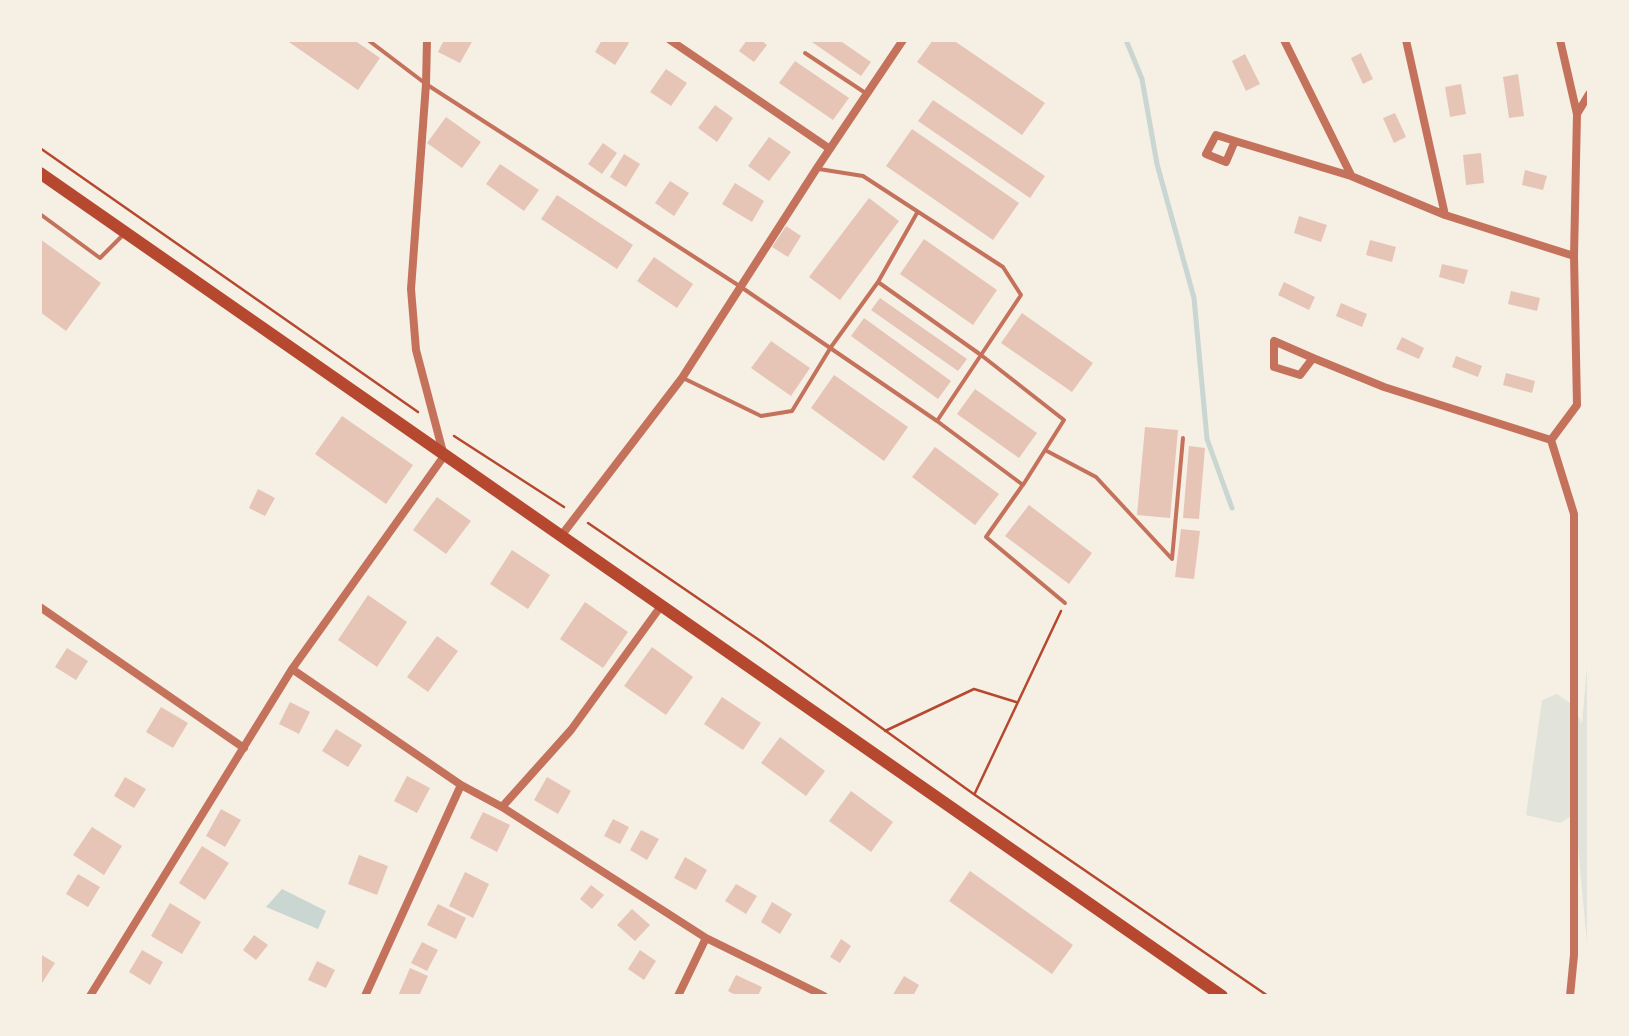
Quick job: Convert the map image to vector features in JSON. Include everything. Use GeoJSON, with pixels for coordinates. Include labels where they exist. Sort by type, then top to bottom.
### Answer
{"type":"FeatureCollection","features":[{"type":"Feature","properties":{"kind":"main road"},"geometry":{"type":"LineString","coordinates":[[43,181],[126,232],[1222,996]]}},
{"type":"Feature","properties":{"kind":"street"},"geometry":{"type":"LineString","coordinates":[[90,996],[292,670],[444,456],[416,350],[411,289],[427,40]]}},
{"type":"Feature","properties":{"kind":"street"},"geometry":{"type":"LineString","coordinates":[[670,40],[830,149]]}},
{"type":"Feature","properties":{"kind":"street"},"geometry":{"type":"LineString","coordinates":[[562,536],[682,378],[902,40]]}},
{"type":"Feature","properties":{"kind":"street"},"geometry":{"type":"LineString","coordinates":[[1284,40],[1351,176]]}},
{"type":"Feature","properties":{"kind":"street"},"geometry":{"type":"LineString","coordinates":[[1406,40],[1444,215]]}},
{"type":"Feature","properties":{"kind":"street"},"geometry":{"type":"LineString","coordinates":[[1550,440],[1577,404],[1577,114],[1560,40]]}},
{"type":"Feature","properties":{"kind":"street"},"geometry":{"type":"LineString","coordinates":[[1577,114],[1589,94]]}},
{"type":"Feature","properties":{"kind":"street"},"geometry":{"type":"LineString","coordinates":[[1235,141],[1351,176],[1444,215],[1574,256]]}},
{"type":"Feature","properties":{"kind":"street"},"geometry":{"type":"LineString","coordinates":[[1313,358],[1300,376],[1274,367],[1274,341],[1384,386],[1550,440]]}},
{"type":"Feature","properties":{"kind":"street"},"geometry":{"type":"LineString","coordinates":[[1550,440],[1574,514],[1574,954],[1570,996]]}},
{"type":"Feature","properties":{"kind":"street"},"geometry":{"type":"LineString","coordinates":[[502,807],[572,730],[660,606]]}},
{"type":"Feature","properties":{"kind":"street"},"geometry":{"type":"LineString","coordinates":[[40,607],[244,748]]}},
{"type":"Feature","properties":{"kind":"street"},"geometry":{"type":"LineString","coordinates":[[292,670],[461,785],[502,807],[706,938],[824,996]]}},
{"type":"Feature","properties":{"kind":"street"},"geometry":{"type":"LineString","coordinates":[[365,996],[461,785]]}},
{"type":"Feature","properties":{"kind":"street"},"geometry":{"type":"LineString","coordinates":[[678,996],[706,938]]}},
{"type":"Feature","properties":{"kind":"lane"},"geometry":{"type":"LineString","coordinates":[[368,40],[426,84],[831,346],[1023,485]]}},
{"type":"Feature","properties":{"kind":"lane"},"geometry":{"type":"LineString","coordinates":[[804,53],[866,94]]}},
{"type":"Feature","properties":{"kind":"lane"},"geometry":{"type":"LineString","coordinates":[[817,168],[863,176],[1004,267],[1020,294],[938,421]]}},
{"type":"Feature","properties":{"kind":"lane"},"geometry":{"type":"LineString","coordinates":[[682,378],[761,416],[792,410],[831,346],[878,282],[918,212]]}},
{"type":"Feature","properties":{"kind":"lane"},"geometry":{"type":"LineString","coordinates":[[40,214],[100,258],[126,232]]}},
{"type":"Feature","properties":{"kind":"lane"},"geometry":{"type":"LineString","coordinates":[[878,282],[1064,420],[986,537],[1065,603]]}},
{"type":"Feature","properties":{"kind":"lane"},"geometry":{"type":"LineString","coordinates":[[1045,450],[1096,477],[1172,558],[1183,438]]}},
{"type":"Feature","properties":{"kind":"path"},"geometry":{"type":"LineString","coordinates":[[40,148],[435,423],[762,642],[884,732],[1268,996]]}},
{"type":"Feature","properties":{"kind":"path"},"geometry":{"type":"LineString","coordinates":[[975,795],[1065,603]]}},
{"type":"Feature","properties":{"kind":"path"},"geometry":{"type":"LineString","coordinates":[[884,732],[974,689],[1018,702]]}},
{"type":"Feature","properties":{"kind":"shaded area"},"geometry":{"type":"Polygon","coordinates":[[[1589,578],[1589,965],[1575,814],[1560,823],[1526,815],[1542,700],[1557,694],[1573,705],[1582,724],[1589,578]]]}},
{"type":"Feature","properties":{"kind":"shaded area"},"geometry":{"type":"Polygon","coordinates":[[[282,889],[326,911],[318,929],[266,907],[282,889]]]}},
{"type":"Feature","properties":{"kind":"building"},"geometry":{"type":"Polygon","coordinates":[[[286,40],[354,40],[380,58],[358,90],[286,40]]]}},
{"type":"Feature","properties":{"kind":"building"},"geometry":{"type":"Polygon","coordinates":[[[444,40],[473,40],[460,63],[438,52],[444,40]]]}},
{"type":"Feature","properties":{"kind":"building"},"geometry":{"type":"Polygon","coordinates":[[[602,40],[629,43],[615,65],[595,52],[602,40]]]}},
{"type":"Feature","properties":{"kind":"building"},"geometry":{"type":"Polygon","coordinates":[[[747,40],[761,40],[767,45],[754,62],[739,51],[747,40]]]}},
{"type":"Feature","properties":{"kind":"building"},"geometry":{"type":"Polygon","coordinates":[[[809,40],[839,40],[871,62],[861,76],[809,40]]]}},
{"type":"Feature","properties":{"kind":"building"},"geometry":{"type":"Polygon","coordinates":[[[933,40],[953,40],[1045,103],[1022,135],[917,62],[933,40]]]}},
{"type":"Feature","properties":{"kind":"building"},"geometry":{"type":"Polygon","coordinates":[[[1361,53],[1373,79],[1363,84],[1351,58],[1361,53]]]}},
{"type":"Feature","properties":{"kind":"building"},"geometry":{"type":"Polygon","coordinates":[[[1245,54],[1260,84],[1246,91],[1232,61],[1245,54]]]}},
{"type":"Feature","properties":{"kind":"building"},"geometry":{"type":"Polygon","coordinates":[[[795,61],[849,98],[833,120],[779,83],[795,61]]]}},
{"type":"Feature","properties":{"kind":"building"},"geometry":{"type":"Polygon","coordinates":[[[666,69],[687,83],[671,106],[650,92],[666,69]]]}},
{"type":"Feature","properties":{"kind":"building"},"geometry":{"type":"Polygon","coordinates":[[[1518,74],[1524,116],[1509,118],[1503,77],[1518,74]]]}},
{"type":"Feature","properties":{"kind":"building"},"geometry":{"type":"Polygon","coordinates":[[[1461,84],[1466,114],[1450,117],[1445,87],[1461,84]]]}},
{"type":"Feature","properties":{"kind":"building"},"geometry":{"type":"Polygon","coordinates":[[[933,100],[1045,176],[1030,198],[918,121],[933,100]]]}},
{"type":"Feature","properties":{"kind":"building"},"geometry":{"type":"Polygon","coordinates":[[[715,105],[733,118],[717,142],[698,128],[715,105]]]}},
{"type":"Feature","properties":{"kind":"building"},"geometry":{"type":"Polygon","coordinates":[[[1395,113],[1406,137],[1394,143],[1383,118],[1395,113]]]}},
{"type":"Feature","properties":{"kind":"building"},"geometry":{"type":"Polygon","coordinates":[[[446,117],[481,142],[462,168],[427,143],[446,117]]]}},
{"type":"Feature","properties":{"kind":"building"},"geometry":{"type":"Polygon","coordinates":[[[912,129],[1019,203],[993,240],[886,166],[912,129]]]}},
{"type":"Feature","properties":{"kind":"building"},"geometry":{"type":"Polygon","coordinates":[[[769,137],[791,152],[769,181],[748,166],[769,137]]]}},
{"type":"Feature","properties":{"kind":"building"},"geometry":{"type":"Polygon","coordinates":[[[603,143],[617,153],[602,174],[588,164],[603,143]]]}},
{"type":"Feature","properties":{"kind":"building"},"geometry":{"type":"Polygon","coordinates":[[[1481,153],[1484,183],[1466,185],[1463,155],[1481,153]]]}},
{"type":"Feature","properties":{"kind":"building"},"geometry":{"type":"Polygon","coordinates":[[[624,154],[640,164],[626,187],[610,177],[624,154]]]}},
{"type":"Feature","properties":{"kind":"building"},"geometry":{"type":"Polygon","coordinates":[[[500,164],[539,190],[524,211],[486,184],[500,164]]]}},
{"type":"Feature","properties":{"kind":"building"},"geometry":{"type":"Polygon","coordinates":[[[1525,170],[1547,176],[1543,190],[1522,185],[1525,170]]]}},
{"type":"Feature","properties":{"kind":"building"},"geometry":{"type":"Polygon","coordinates":[[[670,181],[689,193],[674,216],[655,203],[670,181]]]}},
{"type":"Feature","properties":{"kind":"building"},"geometry":{"type":"Polygon","coordinates":[[[735,183],[764,201],[752,222],[722,204],[735,183]]]}},
{"type":"Feature","properties":{"kind":"building"},"geometry":{"type":"Polygon","coordinates":[[[557,195],[633,245],[617,269],[541,219],[557,195]]]}},
{"type":"Feature","properties":{"kind":"building"},"geometry":{"type":"Polygon","coordinates":[[[869,198],[899,221],[840,300],[809,277],[869,198]]]}},
{"type":"Feature","properties":{"kind":"building"},"geometry":{"type":"Polygon","coordinates":[[[1299,216],[1327,225],[1321,242],[1294,233],[1299,216]]]}},
{"type":"Feature","properties":{"kind":"building"},"geometry":{"type":"Polygon","coordinates":[[[786,226],[801,236],[788,257],[772,247],[786,226]]]}},
{"type":"Feature","properties":{"kind":"building"},"geometry":{"type":"Polygon","coordinates":[[[40,239],[101,283],[66,331],[40,312],[40,239]]]}},
{"type":"Feature","properties":{"kind":"building"},"geometry":{"type":"Polygon","coordinates":[[[924,239],[997,290],[973,325],[900,274],[924,239]]]}},
{"type":"Feature","properties":{"kind":"building"},"geometry":{"type":"Polygon","coordinates":[[[1370,240],[1396,247],[1392,262],[1366,255],[1370,240]]]}},
{"type":"Feature","properties":{"kind":"building"},"geometry":{"type":"Polygon","coordinates":[[[654,257],[693,284],[677,308],[637,281],[654,257]]]}},
{"type":"Feature","properties":{"kind":"building"},"geometry":{"type":"Polygon","coordinates":[[[1442,264],[1468,270],[1464,284],[1439,277],[1442,264]]]}},
{"type":"Feature","properties":{"kind":"building"},"geometry":{"type":"Polygon","coordinates":[[[1284,282],[1315,297],[1309,310],[1278,295],[1284,282]]]}},
{"type":"Feature","properties":{"kind":"building"},"geometry":{"type":"Polygon","coordinates":[[[1511,291],[1540,298],[1537,311],[1508,304],[1511,291]]]}},
{"type":"Feature","properties":{"kind":"building"},"geometry":{"type":"Polygon","coordinates":[[[880,298],[967,359],[958,371],[871,310],[880,298]]]}},
{"type":"Feature","properties":{"kind":"building"},"geometry":{"type":"Polygon","coordinates":[[[1341,303],[1367,314],[1362,327],[1336,316],[1341,303]]]}},
{"type":"Feature","properties":{"kind":"building"},"geometry":{"type":"Polygon","coordinates":[[[1022,313],[1093,363],[1072,392],[1001,343],[1022,313]]]}},
{"type":"Feature","properties":{"kind":"building"},"geometry":{"type":"Polygon","coordinates":[[[864,318],[951,381],[938,399],[851,336],[864,318]]]}},
{"type":"Feature","properties":{"kind":"building"},"geometry":{"type":"Polygon","coordinates":[[[1402,337],[1424,348],[1419,359],[1396,349],[1402,337]]]}},
{"type":"Feature","properties":{"kind":"building"},"geometry":{"type":"Polygon","coordinates":[[[771,341],[810,368],[791,396],[751,368],[771,341]]]}},
{"type":"Feature","properties":{"kind":"building"},"geometry":{"type":"Polygon","coordinates":[[[1456,356],[1482,366],[1478,377],[1452,367],[1456,356]]]}},
{"type":"Feature","properties":{"kind":"building"},"geometry":{"type":"Polygon","coordinates":[[[1506,373],[1535,381],[1532,393],[1503,385],[1506,373]]]}},
{"type":"Feature","properties":{"kind":"building"},"geometry":{"type":"Polygon","coordinates":[[[834,375],[908,427],[884,461],[811,408],[834,375]]]}},
{"type":"Feature","properties":{"kind":"building"},"geometry":{"type":"Polygon","coordinates":[[[975,389],[1037,433],[1019,458],[957,414],[975,389]]]}},
{"type":"Feature","properties":{"kind":"building"},"geometry":{"type":"Polygon","coordinates":[[[342,416],[413,465],[386,504],[315,454],[342,416]]]}},
{"type":"Feature","properties":{"kind":"building"},"geometry":{"type":"Polygon","coordinates":[[[1145,427],[1178,430],[1170,518],[1137,515],[1145,427]]]}},
{"type":"Feature","properties":{"kind":"building"},"geometry":{"type":"Polygon","coordinates":[[[1189,446],[1205,448],[1199,519],[1183,518],[1189,446]]]}},
{"type":"Feature","properties":{"kind":"building"},"geometry":{"type":"Polygon","coordinates":[[[935,447],[999,494],[975,525],[912,477],[935,447]]]}},
{"type":"Feature","properties":{"kind":"building"},"geometry":{"type":"Polygon","coordinates":[[[258,489],[275,498],[265,516],[249,508],[258,489]]]}},
{"type":"Feature","properties":{"kind":"building"},"geometry":{"type":"Polygon","coordinates":[[[437,497],[471,521],[446,554],[413,530],[437,497]]]}},
{"type":"Feature","properties":{"kind":"building"},"geometry":{"type":"Polygon","coordinates":[[[1029,505],[1092,553],[1069,584],[1005,536],[1029,505]]]}},
{"type":"Feature","properties":{"kind":"building"},"geometry":{"type":"Polygon","coordinates":[[[1181,529],[1200,531],[1194,579],[1175,577],[1181,529]]]}},
{"type":"Feature","properties":{"kind":"building"},"geometry":{"type":"Polygon","coordinates":[[[512,550],[550,575],[528,609],[490,584],[512,550]]]}},
{"type":"Feature","properties":{"kind":"building"},"geometry":{"type":"Polygon","coordinates":[[[368,595],[407,622],[377,667],[338,640],[368,595]]]}},
{"type":"Feature","properties":{"kind":"building"},"geometry":{"type":"Polygon","coordinates":[[[585,602],[628,632],[603,668],[560,639],[585,602]]]}},
{"type":"Feature","properties":{"kind":"building"},"geometry":{"type":"Polygon","coordinates":[[[437,636],[458,651],[428,692],[407,677],[437,636]]]}},
{"type":"Feature","properties":{"kind":"building"},"geometry":{"type":"Polygon","coordinates":[[[652,647],[693,677],[666,715],[624,686],[652,647]]]}},
{"type":"Feature","properties":{"kind":"building"},"geometry":{"type":"Polygon","coordinates":[[[67,648],[88,661],[76,680],[55,667],[67,648]]]}},
{"type":"Feature","properties":{"kind":"building"},"geometry":{"type":"Polygon","coordinates":[[[722,697],[761,723],[743,750],[704,724],[722,697]]]}},
{"type":"Feature","properties":{"kind":"building"},"geometry":{"type":"Polygon","coordinates":[[[290,702],[310,712],[299,734],[279,724],[290,702]]]}},
{"type":"Feature","properties":{"kind":"building"},"geometry":{"type":"Polygon","coordinates":[[[161,707],[188,723],[173,748],[146,732],[161,707]]]}},
{"type":"Feature","properties":{"kind":"building"},"geometry":{"type":"Polygon","coordinates":[[[336,729],[362,745],[348,767],[322,751],[336,729]]]}},
{"type":"Feature","properties":{"kind":"building"},"geometry":{"type":"Polygon","coordinates":[[[780,737],[825,771],[806,796],[761,763],[780,737]]]}},
{"type":"Feature","properties":{"kind":"building"},"geometry":{"type":"Polygon","coordinates":[[[407,776],[430,788],[417,813],[394,801],[407,776]]]}},
{"type":"Feature","properties":{"kind":"building"},"geometry":{"type":"Polygon","coordinates":[[[125,777],[146,789],[134,808],[114,796],[125,777]]]}},
{"type":"Feature","properties":{"kind":"building"},"geometry":{"type":"Polygon","coordinates":[[[547,777],[571,791],[558,814],[534,800],[547,777]]]}},
{"type":"Feature","properties":{"kind":"building"},"geometry":{"type":"Polygon","coordinates":[[[851,791],[893,822],[871,852],[829,821],[851,791]]]}},
{"type":"Feature","properties":{"kind":"building"},"geometry":{"type":"Polygon","coordinates":[[[221,809],[241,820],[225,847],[206,836],[221,809]]]}},
{"type":"Feature","properties":{"kind":"building"},"geometry":{"type":"Polygon","coordinates":[[[483,812],[510,825],[497,852],[470,838],[483,812]]]}},
{"type":"Feature","properties":{"kind":"building"},"geometry":{"type":"Polygon","coordinates":[[[613,819],[629,827],[620,844],[604,836],[613,819]]]}},
{"type":"Feature","properties":{"kind":"building"},"geometry":{"type":"Polygon","coordinates":[[[92,827],[122,846],[104,875],[73,855],[92,827]]]}},
{"type":"Feature","properties":{"kind":"building"},"geometry":{"type":"Polygon","coordinates":[[[641,830],[659,839],[647,860],[630,850],[641,830]]]}},
{"type":"Feature","properties":{"kind":"building"},"geometry":{"type":"Polygon","coordinates":[[[202,846],[229,863],[205,900],[179,883],[202,846]]]}},
{"type":"Feature","properties":{"kind":"building"},"geometry":{"type":"Polygon","coordinates":[[[359,855],[388,866],[377,895],[348,884],[359,855]]]}},
{"type":"Feature","properties":{"kind":"building"},"geometry":{"type":"Polygon","coordinates":[[[685,857],[707,870],[696,890],[674,878],[685,857]]]}},
{"type":"Feature","properties":{"kind":"building"},"geometry":{"type":"Polygon","coordinates":[[[970,871],[1073,945],[1052,974],[949,901],[970,871]]]}},
{"type":"Feature","properties":{"kind":"building"},"geometry":{"type":"Polygon","coordinates":[[[465,872],[489,884],[473,918],[449,906],[465,872]]]}},
{"type":"Feature","properties":{"kind":"building"},"geometry":{"type":"Polygon","coordinates":[[[78,874],[100,887],[88,907],[66,894],[78,874]]]}},
{"type":"Feature","properties":{"kind":"building"},"geometry":{"type":"Polygon","coordinates":[[[736,884],[757,896],[746,914],[725,901],[736,884]]]}},
{"type":"Feature","properties":{"kind":"building"},"geometry":{"type":"Polygon","coordinates":[[[591,885],[604,895],[592,909],[580,899],[591,885]]]}},
{"type":"Feature","properties":{"kind":"building"},"geometry":{"type":"Polygon","coordinates":[[[772,902],[792,914],[780,934],[761,922],[772,902]]]}},
{"type":"Feature","properties":{"kind":"building"},"geometry":{"type":"Polygon","coordinates":[[[170,903],[201,922],[182,954],[151,936],[170,903]]]}},
{"type":"Feature","properties":{"kind":"building"},"geometry":{"type":"Polygon","coordinates":[[[438,904],[466,918],[456,939],[427,925],[438,904]]]}},
{"type":"Feature","properties":{"kind":"building"},"geometry":{"type":"Polygon","coordinates":[[[632,909],[650,925],[635,941],[617,925],[632,909]]]}},
{"type":"Feature","properties":{"kind":"building"},"geometry":{"type":"Polygon","coordinates":[[[254,935],[268,945],[256,960],[243,950],[254,935]]]}},
{"type":"Feature","properties":{"kind":"building"},"geometry":{"type":"Polygon","coordinates":[[[841,939],[851,946],[840,963],[830,957],[841,939]]]}},
{"type":"Feature","properties":{"kind":"building"},"geometry":{"type":"Polygon","coordinates":[[[422,942],[438,950],[427,971],[411,963],[422,942]]]}},
{"type":"Feature","properties":{"kind":"building"},"geometry":{"type":"Polygon","coordinates":[[[142,950],[163,962],[150,985],[129,972],[142,950]]]}},
{"type":"Feature","properties":{"kind":"building"},"geometry":{"type":"Polygon","coordinates":[[[640,950],[656,961],[644,980],[628,969],[640,950]]]}},
{"type":"Feature","properties":{"kind":"building"},"geometry":{"type":"Polygon","coordinates":[[[40,954],[55,963],[40,986],[40,954]]]}},
{"type":"Feature","properties":{"kind":"building"},"geometry":{"type":"Polygon","coordinates":[[[317,961],[335,970],[326,988],[308,980],[317,961]]]}},
{"type":"Feature","properties":{"kind":"building"},"geometry":{"type":"Polygon","coordinates":[[[410,968],[428,976],[419,996],[398,996],[410,968]]]}},
{"type":"Feature","properties":{"kind":"building"},"geometry":{"type":"Polygon","coordinates":[[[736,975],[762,987],[758,996],[737,996],[728,991],[736,975]]]}},
{"type":"Feature","properties":{"kind":"building"},"geometry":{"type":"Polygon","coordinates":[[[904,976],[919,985],[913,996],[892,996],[904,976]]]}},
{"type":"Feature","properties":{"kind":"waterway"},"geometry":{"type":"LineString","coordinates":[[1126,40],[1142,79],[1157,164],[1194,298],[1207,439],[1232,508]]}}]}
